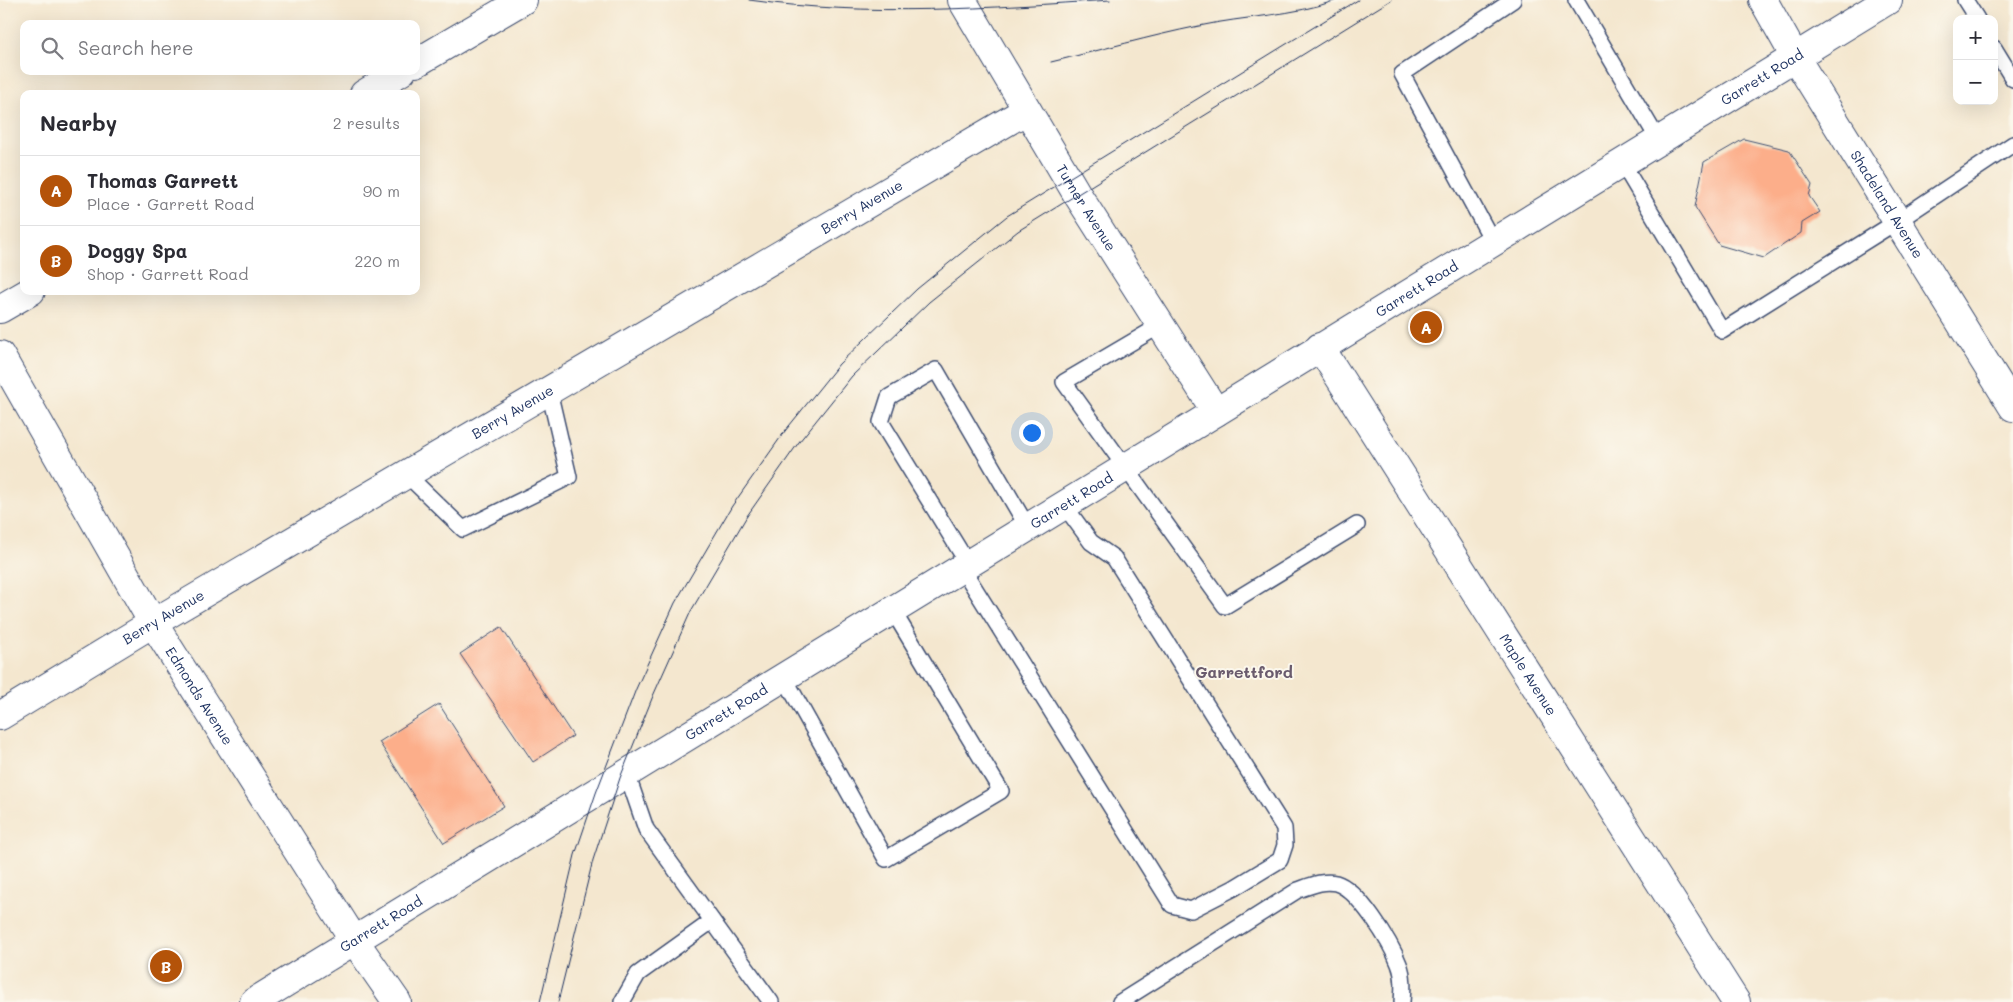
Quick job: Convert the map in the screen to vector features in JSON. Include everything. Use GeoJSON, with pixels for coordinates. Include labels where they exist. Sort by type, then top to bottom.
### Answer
{"type":"FeatureCollection","features":[{"type":"Feature","properties":{"kind":"street"},"geometry":{"type":"LineString","coordinates":[[420,61],[523,0]]}},
{"type":"Feature","properties":{"kind":"street","name":"Turner Avenue"},"geometry":{"type":"LineString","coordinates":[[962,0],[1076,194],[1216,412]]}},
{"type":"Feature","properties":{"kind":"street","name":"Shadeland Avenue"},"geometry":{"type":"LineString","coordinates":[[1763,0],[1795,57],[1896,222],[2013,407]]}},
{"type":"Feature","properties":{"kind":"street","name":"Garrett Road"},"geometry":{"type":"LineString","coordinates":[[254,1002],[1888,0]]}},
{"type":"Feature","properties":{"kind":"street"},"geometry":{"type":"LineString","coordinates":[[371,90],[395,75]]}},
{"type":"Feature","properties":{"kind":"street","name":"Berry Avenue"},"geometry":{"type":"LineString","coordinates":[[0,716],[152,623],[1028,110]]}},
{"type":"Feature","properties":{"kind":"street"},"geometry":{"type":"LineString","coordinates":[[0,309],[23,295]]}},
{"type":"Feature","properties":{"kind":"street","name":"Maple Avenue"},"geometry":{"type":"LineString","coordinates":[[1320,347],[1736,1002]]}},
{"type":"Feature","properties":{"kind":"street","name":"Edmonds Avenue"},"geometry":{"type":"LineString","coordinates":[[0,355],[152,623],[354,940],[397,1002]]}},
{"type":"Feature","properties":{"kind":"lane"},"geometry":{"type":"LineString","coordinates":[[1493,242],[1402,74],[1513,0]]}},
{"type":"Feature","properties":{"kind":"lane"},"geometry":{"type":"LineString","coordinates":[[1576,0],[1658,141]]}},
{"type":"Feature","properties":{"kind":"lane"},"geometry":{"type":"LineString","coordinates":[[1965,0],[1974,15]]}},
{"type":"Feature","properties":{"kind":"lane"},"geometry":{"type":"LineString","coordinates":[[1998,55],[2013,79]]}},
{"type":"Feature","properties":{"kind":"lane"},"geometry":{"type":"LineString","coordinates":[[1622,163],[1722,331],[1896,222],[2013,144]]}},
{"type":"Feature","properties":{"kind":"lane"},"geometry":{"type":"LineString","coordinates":[[1161,325],[1064,382],[1225,606],[1356,525]]}},
{"type":"Feature","properties":{"kind":"lane"},"geometry":{"type":"LineString","coordinates":[[1028,528],[936,370],[890,397],[881,422],[965,566],[1172,905],[1191,910],[1234,888],[1280,860],[1285,844],[1284,828],[1114,558],[1091,542],[1064,505]]}},
{"type":"Feature","properties":{"kind":"lane"},"geometry":{"type":"LineString","coordinates":[[406,474],[463,529],[569,477],[549,390]]}},
{"type":"Feature","properties":{"kind":"lane"},"geometry":{"type":"LineString","coordinates":[[784,677],[886,859],[1001,790],[893,611]]}},
{"type":"Feature","properties":{"kind":"lane"},"geometry":{"type":"LineString","coordinates":[[627,774],[646,829],[771,1002]]}},
{"type":"Feature","properties":{"kind":"lane"},"geometry":{"type":"LineString","coordinates":[[1120,1002],[1298,890],[1321,883],[1336,883],[1352,892],[1367,908],[1400,964],[1404,983],[1402,1002]]}},
{"type":"Feature","properties":{"kind":"lane"},"geometry":{"type":"LineString","coordinates":[[622,1002],[638,974],[712,921]]}},
{"type":"Feature","properties":{"kind":"building"},"geometry":{"type":"Polygon","coordinates":[[[1744,139],[1789,150],[1812,185],[1809,196],[1820,212],[1802,223],[1801,233],[1764,258],[1719,245],[1695,207],[1704,162],[1744,139]]]}},
{"type":"Feature","properties":{"kind":"building"},"geometry":{"type":"Polygon","coordinates":[[[501,627],[573,736],[533,762],[460,654],[501,627]]]}},
{"type":"Feature","properties":{"kind":"building"},"geometry":{"type":"Polygon","coordinates":[[[439,704],[504,806],[444,843],[379,742],[439,704]]]}},
{"type":"Feature","properties":{"kind":"tram line"},"geometry":{"type":"LineString","coordinates":[[749,0],[794,5],[884,10],[975,8],[1110,0]]}},
{"type":"Feature","properties":{"kind":"tram line"},"geometry":{"type":"LineString","coordinates":[[1051,62],[1181,30],[1286,13],[1337,0]]}},
{"type":"Feature","properties":{"kind":"tram line"},"geometry":{"type":"LineString","coordinates":[[540,1002],[575,855],[596,793],[636,689],[675,603],[732,506],[785,431],[839,364],[917,289],[1007,216],[1358,0]]}},
{"type":"Feature","properties":{"kind":"tram line"},"geometry":{"type":"LineString","coordinates":[[558,1002],[593,860],[620,778],[653,696],[691,611],[747,516],[799,442],[852,376],[929,302],[1018,231],[1391,0]]}},
{"type":"Feature","properties":{"kind":"place","name":"Thomas Garrett"},"geometry":{"type":"Point","coordinates":[1426,327]}},
{"type":"Feature","properties":{"kind":"place","name":"Doggy Spa"},"geometry":{"type":"Point","coordinates":[166,966]}},
{"type":"Feature","properties":{"kind":"district","name":"Garrettford"},"geometry":{"type":"Point","coordinates":[1244,672]}}]}
